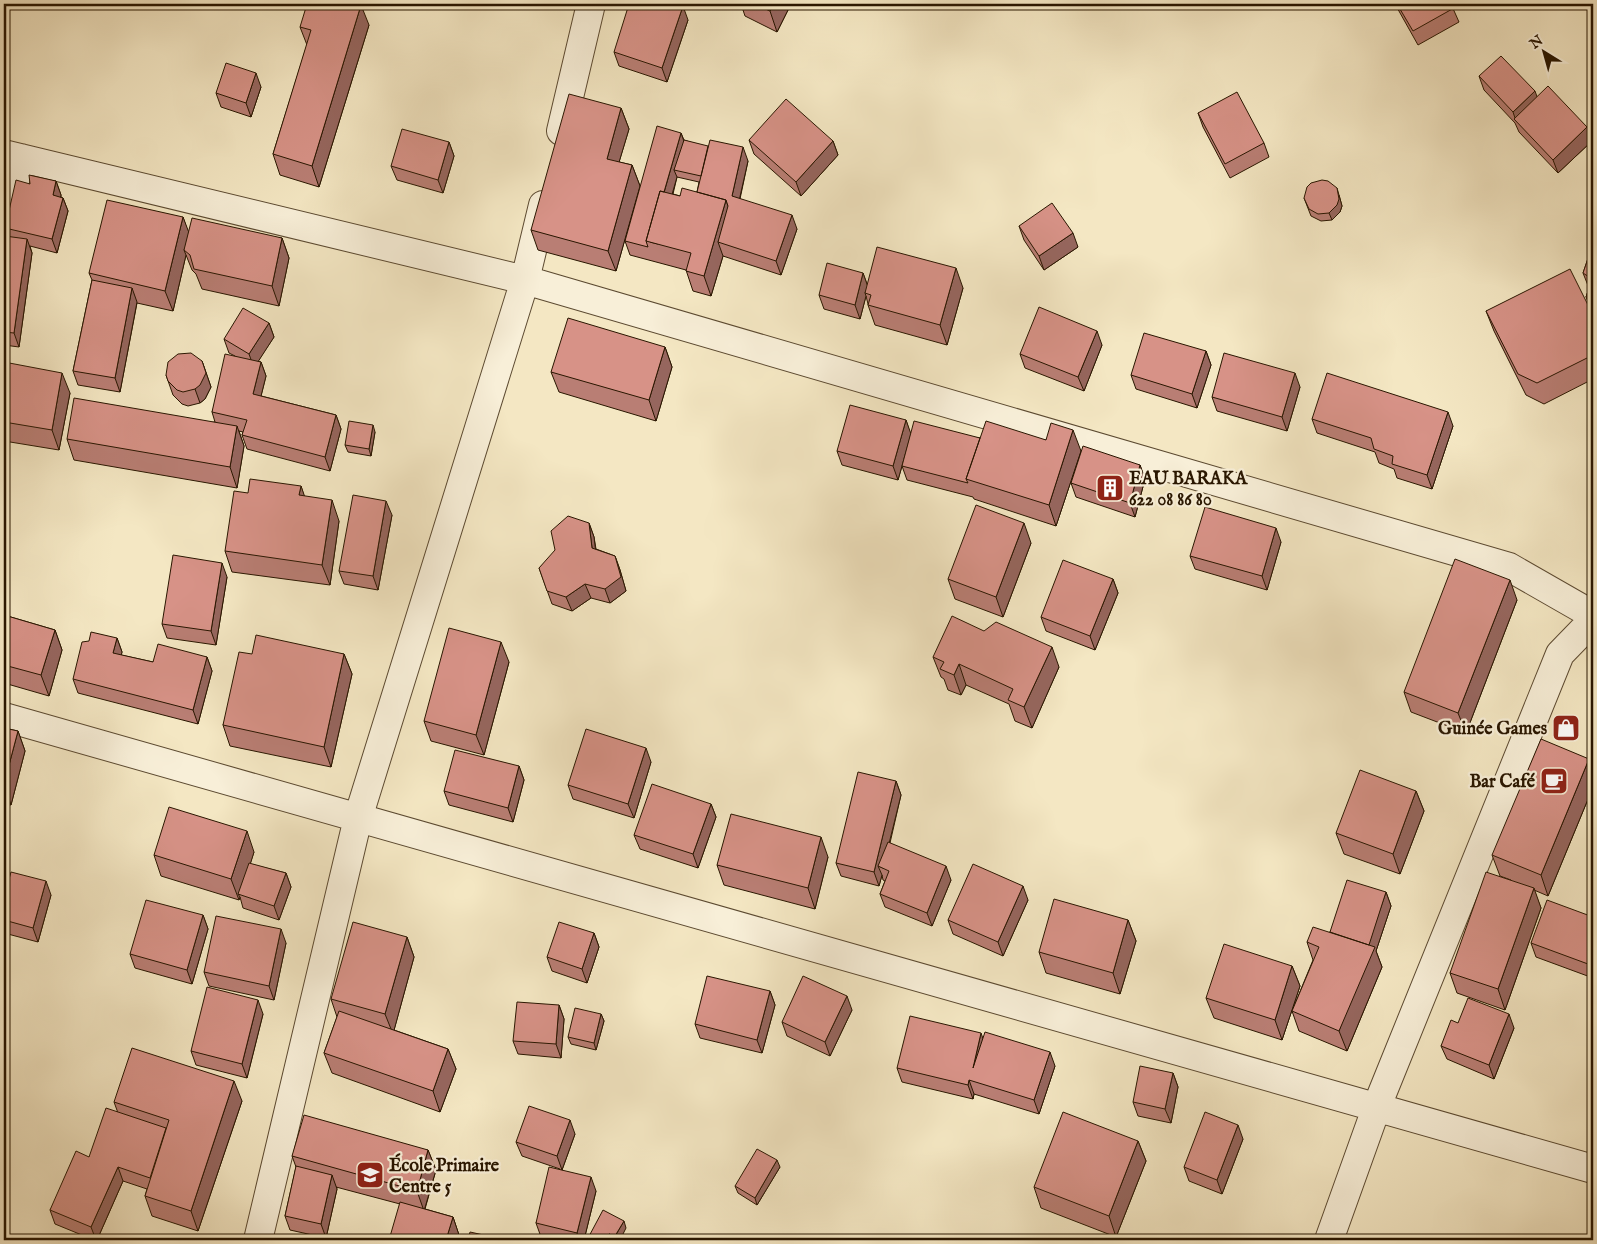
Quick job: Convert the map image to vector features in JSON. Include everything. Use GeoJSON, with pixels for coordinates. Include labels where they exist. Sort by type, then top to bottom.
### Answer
{"type":"FeatureCollection","features":[{"type":"Feature","properties":{"kind":"street"},"geometry":{"type":"LineString","coordinates":[[555,156],[591,4]]}},
{"type":"Feature","properties":{"kind":"street"},"geometry":{"type":"LineString","coordinates":[[4,222],[13,156],[525,280],[1509,568],[1593,615]]}},
{"type":"Feature","properties":{"kind":"street"},"geometry":{"type":"LineString","coordinates":[[258,1240],[358,818],[525,280],[548,185]]}},
{"type":"Feature","properties":{"kind":"street"},"geometry":{"type":"LineString","coordinates":[[1330,1240],[1377,1106],[1560,654],[1593,620]]}},
{"type":"Feature","properties":{"kind":"street"},"geometry":{"type":"LineString","coordinates":[[4,717],[1593,1169]]}},
{"type":"Feature","properties":{"kind":"building"},"geometry":{"type":"Polygon","coordinates":[[[307,4],[361,5],[312,166],[273,154],[311,30],[300,27],[307,4]]]}},
{"type":"Feature","properties":{"kind":"building"},"geometry":{"type":"Polygon","coordinates":[[[629,4],[676,4],[683,6],[662,68],[614,52],[629,4]]]}},
{"type":"Feature","properties":{"kind":"building"},"geometry":{"type":"Polygon","coordinates":[[[754,4],[774,4],[770,11],[754,4]]]}},
{"type":"Feature","properties":{"kind":"building"},"geometry":{"type":"Polygon","coordinates":[[[1397,4],[1451,4],[1454,8],[1413,31],[1397,4]]]}},
{"type":"Feature","properties":{"kind":"building"},"geometry":{"type":"Polygon","coordinates":[[[1501,56],[1535,91],[1513,112],[1479,76],[1501,56]]]}},
{"type":"Feature","properties":{"kind":"building"},"geometry":{"type":"Polygon","coordinates":[[[226,63],[256,73],[246,103],[216,93],[226,63]]]}},
{"type":"Feature","properties":{"kind":"building"},"geometry":{"type":"Polygon","coordinates":[[[1548,86],[1587,127],[1553,160],[1514,119],[1548,86]]]}},
{"type":"Feature","properties":{"kind":"building"},"geometry":{"type":"Polygon","coordinates":[[[1237,92],[1264,143],[1225,164],[1198,113],[1237,92]]]}},
{"type":"Feature","properties":{"kind":"building"},"geometry":{"type":"Polygon","coordinates":[[[569,94],[621,108],[607,159],[632,165],[608,251],[531,230],[569,94]]]}},
{"type":"Feature","properties":{"kind":"building"},"geometry":{"type":"Polygon","coordinates":[[[786,99],[833,141],[796,182],[749,140],[786,99]]]}},
{"type":"Feature","properties":{"kind":"building"},"geometry":{"type":"Polygon","coordinates":[[[657,126],[681,133],[664,192],[660,191],[646,241],[648,247],[625,241],[657,126]]]}},
{"type":"Feature","properties":{"kind":"building"},"geometry":{"type":"Polygon","coordinates":[[[402,129],[449,142],[438,180],[391,166],[402,129]]]}},
{"type":"Feature","properties":{"kind":"building"},"geometry":{"type":"Polygon","coordinates":[[[684,140],[708,146],[701,176],[674,170],[684,140]]]}},
{"type":"Feature","properties":{"kind":"building"},"geometry":{"type":"Polygon","coordinates":[[[710,140],[743,147],[732,196],[792,215],[776,261],[718,242],[728,206],[726,200],[697,192],[710,140]]]}},
{"type":"Feature","properties":{"kind":"building"},"geometry":{"type":"Polygon","coordinates":[[[29,175],[56,181],[53,195],[63,198],[52,239],[5,228],[16,180],[30,184],[29,175]]]}},
{"type":"Feature","properties":{"kind":"building"},"geometry":{"type":"Polygon","coordinates":[[[1322,180],[1328,181],[1337,188],[1339,199],[1337,205],[1329,213],[1318,214],[1309,209],[1304,198],[1307,187],[1311,183],[1322,180]]]}},
{"type":"Feature","properties":{"kind":"building"},"geometry":{"type":"Polygon","coordinates":[[[682,188],[726,200],[704,276],[686,271],[691,253],[646,241],[660,191],[680,196],[682,188]]]}},
{"type":"Feature","properties":{"kind":"building"},"geometry":{"type":"Polygon","coordinates":[[[107,200],[183,217],[165,291],[89,273],[107,200]]]}},
{"type":"Feature","properties":{"kind":"building"},"geometry":{"type":"Polygon","coordinates":[[[1052,203],[1073,233],[1039,256],[1019,226],[1052,203]]]}},
{"type":"Feature","properties":{"kind":"building"},"geometry":{"type":"Polygon","coordinates":[[[192,218],[282,238],[272,286],[194,269],[190,255],[184,250],[192,218]]]}},
{"type":"Feature","properties":{"kind":"building"},"geometry":{"type":"Polygon","coordinates":[[[5,236],[27,239],[14,333],[4,332],[5,236]]]}},
{"type":"Feature","properties":{"kind":"building"},"geometry":{"type":"Polygon","coordinates":[[[1593,244],[1593,299],[1586,297],[1592,279],[1583,273],[1593,244]]]}},
{"type":"Feature","properties":{"kind":"building"},"geometry":{"type":"Polygon","coordinates":[[[877,247],[956,268],[940,325],[868,305],[871,295],[865,293],[877,247]]]}},
{"type":"Feature","properties":{"kind":"building"},"geometry":{"type":"Polygon","coordinates":[[[827,263],[863,273],[855,305],[819,295],[827,263]]]}},
{"type":"Feature","properties":{"kind":"building"},"geometry":{"type":"Polygon","coordinates":[[[1570,269],[1593,315],[1593,355],[1537,383],[1518,374],[1486,311],[1570,269]]]}},
{"type":"Feature","properties":{"kind":"building"},"geometry":{"type":"Polygon","coordinates":[[[92,280],[132,288],[115,378],[73,371],[92,280]]]}},
{"type":"Feature","properties":{"kind":"building"},"geometry":{"type":"Polygon","coordinates":[[[1039,307],[1097,331],[1078,377],[1020,354],[1039,307]]]}},
{"type":"Feature","properties":{"kind":"building"},"geometry":{"type":"Polygon","coordinates":[[[243,308],[269,323],[249,354],[224,339],[243,308]]]}},
{"type":"Feature","properties":{"kind":"building"},"geometry":{"type":"Polygon","coordinates":[[[568,318],[665,347],[649,400],[551,372],[568,318]]]}},
{"type":"Feature","properties":{"kind":"building"},"geometry":{"type":"Polygon","coordinates":[[[1144,333],[1206,351],[1192,394],[1131,375],[1144,333]]]}},
{"type":"Feature","properties":{"kind":"building"},"geometry":{"type":"Polygon","coordinates":[[[191,353],[202,361],[206,373],[200,385],[195,389],[183,392],[177,390],[168,381],[166,375],[168,362],[178,354],[191,353]]]}},
{"type":"Feature","properties":{"kind":"building"},"geometry":{"type":"Polygon","coordinates":[[[1224,353],[1295,373],[1282,417],[1212,397],[1224,353]]]}},
{"type":"Feature","properties":{"kind":"building"},"geometry":{"type":"Polygon","coordinates":[[[225,354],[261,362],[253,394],[336,415],[325,457],[242,435],[247,420],[212,412],[225,354]]]}},
{"type":"Feature","properties":{"kind":"building"},"geometry":{"type":"Polygon","coordinates":[[[4,362],[62,373],[52,430],[4,422],[4,362]]]}},
{"type":"Feature","properties":{"kind":"building"},"geometry":{"type":"Polygon","coordinates":[[[1327,373],[1448,412],[1427,475],[1392,464],[1393,456],[1374,449],[1371,438],[1312,419],[1327,373]]]}},
{"type":"Feature","properties":{"kind":"building"},"geometry":{"type":"Polygon","coordinates":[[[74,398],[237,426],[230,467],[67,439],[74,398]]]}},
{"type":"Feature","properties":{"kind":"building"},"geometry":{"type":"Polygon","coordinates":[[[850,405],[906,420],[893,466],[837,451],[850,405]]]}},
{"type":"Feature","properties":{"kind":"building"},"geometry":{"type":"Polygon","coordinates":[[[349,421],[373,425],[369,449],[345,445],[349,421]]]}},
{"type":"Feature","properties":{"kind":"building"},"geometry":{"type":"Polygon","coordinates":[[[914,421],[980,438],[966,479],[968,483],[902,466],[914,421]]]}},
{"type":"Feature","properties":{"kind":"building"},"geometry":{"type":"Polygon","coordinates":[[[986,421],[1046,440],[1051,423],[1073,430],[1049,505],[966,479],[986,421]]]}},
{"type":"Feature","properties":{"kind":"building","name":"EAU BARAKA 622 08 86 80"},"geometry":{"type":"Polygon","coordinates":[[[1083,446],[1140,465],[1130,503],[1071,483],[1083,446]]]}},
{"type":"Feature","properties":{"kind":"building"},"geometry":{"type":"Polygon","coordinates":[[[250,479],[301,486],[299,495],[332,500],[322,565],[225,551],[234,491],[248,493],[250,479]]]}},
{"type":"Feature","properties":{"kind":"building"},"geometry":{"type":"Polygon","coordinates":[[[353,495],[386,501],[373,576],[339,571],[353,495]]]}},
{"type":"Feature","properties":{"kind":"building"},"geometry":{"type":"Polygon","coordinates":[[[976,505],[1024,523],[996,597],[948,579],[976,505]]]}},
{"type":"Feature","properties":{"kind":"building"},"geometry":{"type":"Polygon","coordinates":[[[1205,507],[1276,528],[1262,576],[1190,556],[1205,507]]]}},
{"type":"Feature","properties":{"kind":"building"},"geometry":{"type":"Polygon","coordinates":[[[568,516],[589,523],[592,548],[615,556],[621,577],[605,589],[585,584],[566,597],[547,591],[539,568],[555,550],[551,531],[568,516]]]}},
{"type":"Feature","properties":{"kind":"building"},"geometry":{"type":"Polygon","coordinates":[[[173,555],[222,563],[211,631],[162,624],[173,555]]]}},
{"type":"Feature","properties":{"kind":"building"},"geometry":{"type":"Polygon","coordinates":[[[1455,559],[1510,580],[1458,713],[1404,692],[1455,559]]]}},
{"type":"Feature","properties":{"kind":"building"},"geometry":{"type":"Polygon","coordinates":[[[1063,560],[1113,579],[1090,636],[1041,617],[1063,560]]]}},
{"type":"Feature","properties":{"kind":"building"},"geometry":{"type":"Polygon","coordinates":[[[4,615],[55,630],[41,675],[4,665],[4,615]]]}},
{"type":"Feature","properties":{"kind":"building"},"geometry":{"type":"Polygon","coordinates":[[[952,616],[984,631],[996,622],[1052,647],[1024,707],[1008,700],[1013,689],[959,664],[954,675],[940,669],[944,662],[933,657],[952,616]]]}},
{"type":"Feature","properties":{"kind":"building"},"geometry":{"type":"Polygon","coordinates":[[[449,628],[501,642],[476,735],[424,721],[449,628]]]}},
{"type":"Feature","properties":{"kind":"building"},"geometry":{"type":"Polygon","coordinates":[[[91,632],[117,638],[113,653],[153,662],[158,644],[207,657],[193,710],[73,679],[82,642],[89,641],[91,632]]]}},
{"type":"Feature","properties":{"kind":"building"},"geometry":{"type":"Polygon","coordinates":[[[256,635],[344,654],[324,747],[223,725],[239,652],[252,654],[256,635]]]}},
{"type":"Feature","properties":{"kind":"building"},"geometry":{"type":"Polygon","coordinates":[[[4,728],[18,731],[4,784],[4,728]]]}},
{"type":"Feature","properties":{"kind":"building"},"geometry":{"type":"Polygon","coordinates":[[[586,729],[646,748],[628,804],[568,785],[586,729]]]}},
{"type":"Feature","properties":{"kind":"building"},"geometry":{"type":"Polygon","coordinates":[[[1541,739],[1589,759],[1541,875],[1492,855],[1541,739]]]}},
{"type":"Feature","properties":{"kind":"building"},"geometry":{"type":"Polygon","coordinates":[[[455,750],[519,766],[508,808],[444,791],[455,750]]]}},
{"type":"Feature","properties":{"kind":"building"},"geometry":{"type":"Polygon","coordinates":[[[1360,770],[1416,791],[1393,854],[1336,833],[1360,770]]]}},
{"type":"Feature","properties":{"kind":"building"},"geometry":{"type":"Polygon","coordinates":[[[858,772],[896,781],[874,872],[836,863],[858,772]]]}},
{"type":"Feature","properties":{"kind":"building"},"geometry":{"type":"Polygon","coordinates":[[[652,784],[711,804],[693,854],[634,835],[652,784]]]}},
{"type":"Feature","properties":{"kind":"building"},"geometry":{"type":"Polygon","coordinates":[[[169,807],[247,831],[231,879],[154,855],[169,807]]]}},
{"type":"Feature","properties":{"kind":"building"},"geometry":{"type":"Polygon","coordinates":[[[731,814],[821,837],[808,888],[717,865],[731,814]]]}},
{"type":"Feature","properties":{"kind":"building"},"geometry":{"type":"Polygon","coordinates":[[[888,842],[946,866],[927,913],[880,894],[889,871],[878,866],[888,842]]]}},
{"type":"Feature","properties":{"kind":"building"},"geometry":{"type":"Polygon","coordinates":[[[249,863],[286,873],[274,906],[238,894],[249,863]]]}},
{"type":"Feature","properties":{"kind":"building"},"geometry":{"type":"Polygon","coordinates":[[[973,864],[1023,886],[998,942],[948,920],[973,864]]]}},
{"type":"Feature","properties":{"kind":"building"},"geometry":{"type":"Polygon","coordinates":[[[11,872],[46,881],[33,928],[4,920],[4,897],[11,872]]]}},
{"type":"Feature","properties":{"kind":"building"},"geometry":{"type":"Polygon","coordinates":[[[1486,872],[1534,888],[1498,989],[1450,973],[1486,872]]]}},
{"type":"Feature","properties":{"kind":"building"},"geometry":{"type":"Polygon","coordinates":[[[1347,880],[1386,892],[1369,945],[1330,932],[1347,880]]]}},
{"type":"Feature","properties":{"kind":"building"},"geometry":{"type":"Polygon","coordinates":[[[1054,899],[1128,920],[1113,973],[1039,952],[1054,899]]]}},
{"type":"Feature","properties":{"kind":"building"},"geometry":{"type":"Polygon","coordinates":[[[146,900],[203,915],[187,970],[130,954],[146,900]]]}},
{"type":"Feature","properties":{"kind":"building"},"geometry":{"type":"Polygon","coordinates":[[[1547,900],[1593,917],[1593,950],[1588,964],[1531,943],[1547,900]]]}},
{"type":"Feature","properties":{"kind":"building"},"geometry":{"type":"Polygon","coordinates":[[[216,916],[281,929],[269,986],[204,972],[216,916]]]}},
{"type":"Feature","properties":{"kind":"building"},"geometry":{"type":"Polygon","coordinates":[[[353,922],[407,937],[385,1014],[331,999],[353,922]]]}},
{"type":"Feature","properties":{"kind":"building"},"geometry":{"type":"Polygon","coordinates":[[[559,922],[594,933],[582,969],[547,957],[559,922]]]}},
{"type":"Feature","properties":{"kind":"building"},"geometry":{"type":"Polygon","coordinates":[[[1313,927],[1375,947],[1339,1031],[1292,1011],[1319,947],[1307,942],[1313,927]]]}},
{"type":"Feature","properties":{"kind":"building"},"geometry":{"type":"Polygon","coordinates":[[[1224,944],[1292,966],[1275,1020],[1206,998],[1224,944]]]}},
{"type":"Feature","properties":{"kind":"building"},"geometry":{"type":"Polygon","coordinates":[[[707,976],[770,991],[757,1040],[695,1024],[707,976]]]}},
{"type":"Feature","properties":{"kind":"building"},"geometry":{"type":"Polygon","coordinates":[[[803,976],[847,996],[825,1042],[782,1022],[803,976]]]}},
{"type":"Feature","properties":{"kind":"building"},"geometry":{"type":"Polygon","coordinates":[[[207,987],[258,1000],[242,1064],[191,1051],[207,987]]]}},
{"type":"Feature","properties":{"kind":"building"},"geometry":{"type":"Polygon","coordinates":[[[1468,998],[1509,1014],[1489,1065],[1441,1046],[1451,1020],[1458,1023],[1468,998]]]}},
{"type":"Feature","properties":{"kind":"building"},"geometry":{"type":"Polygon","coordinates":[[[517,1002],[559,1005],[556,1044],[513,1041],[517,1002]]]}},
{"type":"Feature","properties":{"kind":"building"},"geometry":{"type":"Polygon","coordinates":[[[575,1008],[601,1014],[594,1043],[568,1037],[575,1008]]]}},
{"type":"Feature","properties":{"kind":"building"},"geometry":{"type":"Polygon","coordinates":[[[339,1011],[448,1049],[433,1091],[324,1053],[339,1011]]]}},
{"type":"Feature","properties":{"kind":"building"},"geometry":{"type":"Polygon","coordinates":[[[910,1016],[981,1033],[973,1068],[985,1032],[1050,1052],[1034,1100],[969,1080],[968,1085],[897,1068],[910,1016]]]}},
{"type":"Feature","properties":{"kind":"building"},"geometry":{"type":"Polygon","coordinates":[[[132,1048],[234,1081],[191,1211],[145,1196],[169,1120],[114,1102],[132,1048]]]}},
{"type":"Feature","properties":{"kind":"building"},"geometry":{"type":"Polygon","coordinates":[[[1140,1066],[1173,1073],[1165,1109],[1133,1102],[1140,1066]]]}},
{"type":"Feature","properties":{"kind":"building"},"geometry":{"type":"Polygon","coordinates":[[[529,1106],[570,1120],[557,1156],[516,1142],[529,1106]]]}},
{"type":"Feature","properties":{"kind":"building"},"geometry":{"type":"Polygon","coordinates":[[[106,1108],[166,1128],[150,1178],[118,1167],[91,1227],[50,1210],[76,1151],[89,1157],[106,1108]]]}},
{"type":"Feature","properties":{"kind":"building"},"geometry":{"type":"Polygon","coordinates":[[[1063,1112],[1138,1141],[1109,1216],[1034,1187],[1063,1112]]]}},
{"type":"Feature","properties":{"kind":"building"},"geometry":{"type":"Polygon","coordinates":[[[1205,1112],[1238,1125],[1217,1180],[1184,1167],[1205,1112]]]}},
{"type":"Feature","properties":{"kind":"building"},"geometry":{"type":"Polygon","coordinates":[[[304,1115],[428,1150],[417,1191],[292,1156],[304,1115]]]}},
{"type":"Feature","properties":{"kind":"building"},"geometry":{"type":"Polygon","coordinates":[[[757,1149],[777,1160],[755,1198],[735,1186],[757,1149]]]}},
{"type":"Feature","properties":{"kind":"building"},"geometry":{"type":"Polygon","coordinates":[[[296,1166],[332,1175],[321,1224],[285,1216],[296,1166]]]}},
{"type":"Feature","properties":{"kind":"building"},"geometry":{"type":"Polygon","coordinates":[[[549,1167],[591,1177],[577,1233],[536,1223],[549,1167]]]}},
{"type":"Feature","properties":{"kind":"building"},"geometry":{"type":"Polygon","coordinates":[[[400,1202],[453,1217],[446,1240],[389,1240],[400,1202]]]}},
{"type":"Feature","properties":{"kind":"building"},"geometry":{"type":"Polygon","coordinates":[[[603,1210],[624,1221],[615,1236],[609,1234],[607,1240],[587,1240],[603,1210]]]}},
{"type":"Feature","properties":{"kind":"building"},"geometry":{"type":"Polygon","coordinates":[[[470,1232],[506,1240],[468,1240],[470,1232]]]}},
{"type":"Feature","properties":{"kind":"building"},"geometry":{"type":"Polygon","coordinates":[[[609,1234],[626,1240],[607,1240],[609,1234]]]}},
{"type":"Feature","properties":{"kind":"place","name":"EAU BARAKA 622 08 86 80"},"geometry":{"type":"Point","coordinates":[1110,488]}},
{"type":"Feature","properties":{"kind":"place","name":"Guinée Games"},"geometry":{"type":"Point","coordinates":[1566,728]}},
{"type":"Feature","properties":{"kind":"place","name":"Bar Café"},"geometry":{"type":"Point","coordinates":[1554,781]}},
{"type":"Feature","properties":{"kind":"place","name":"École Primaire Centre 5"},"geometry":{"type":"Point","coordinates":[370,1175]}}]}
